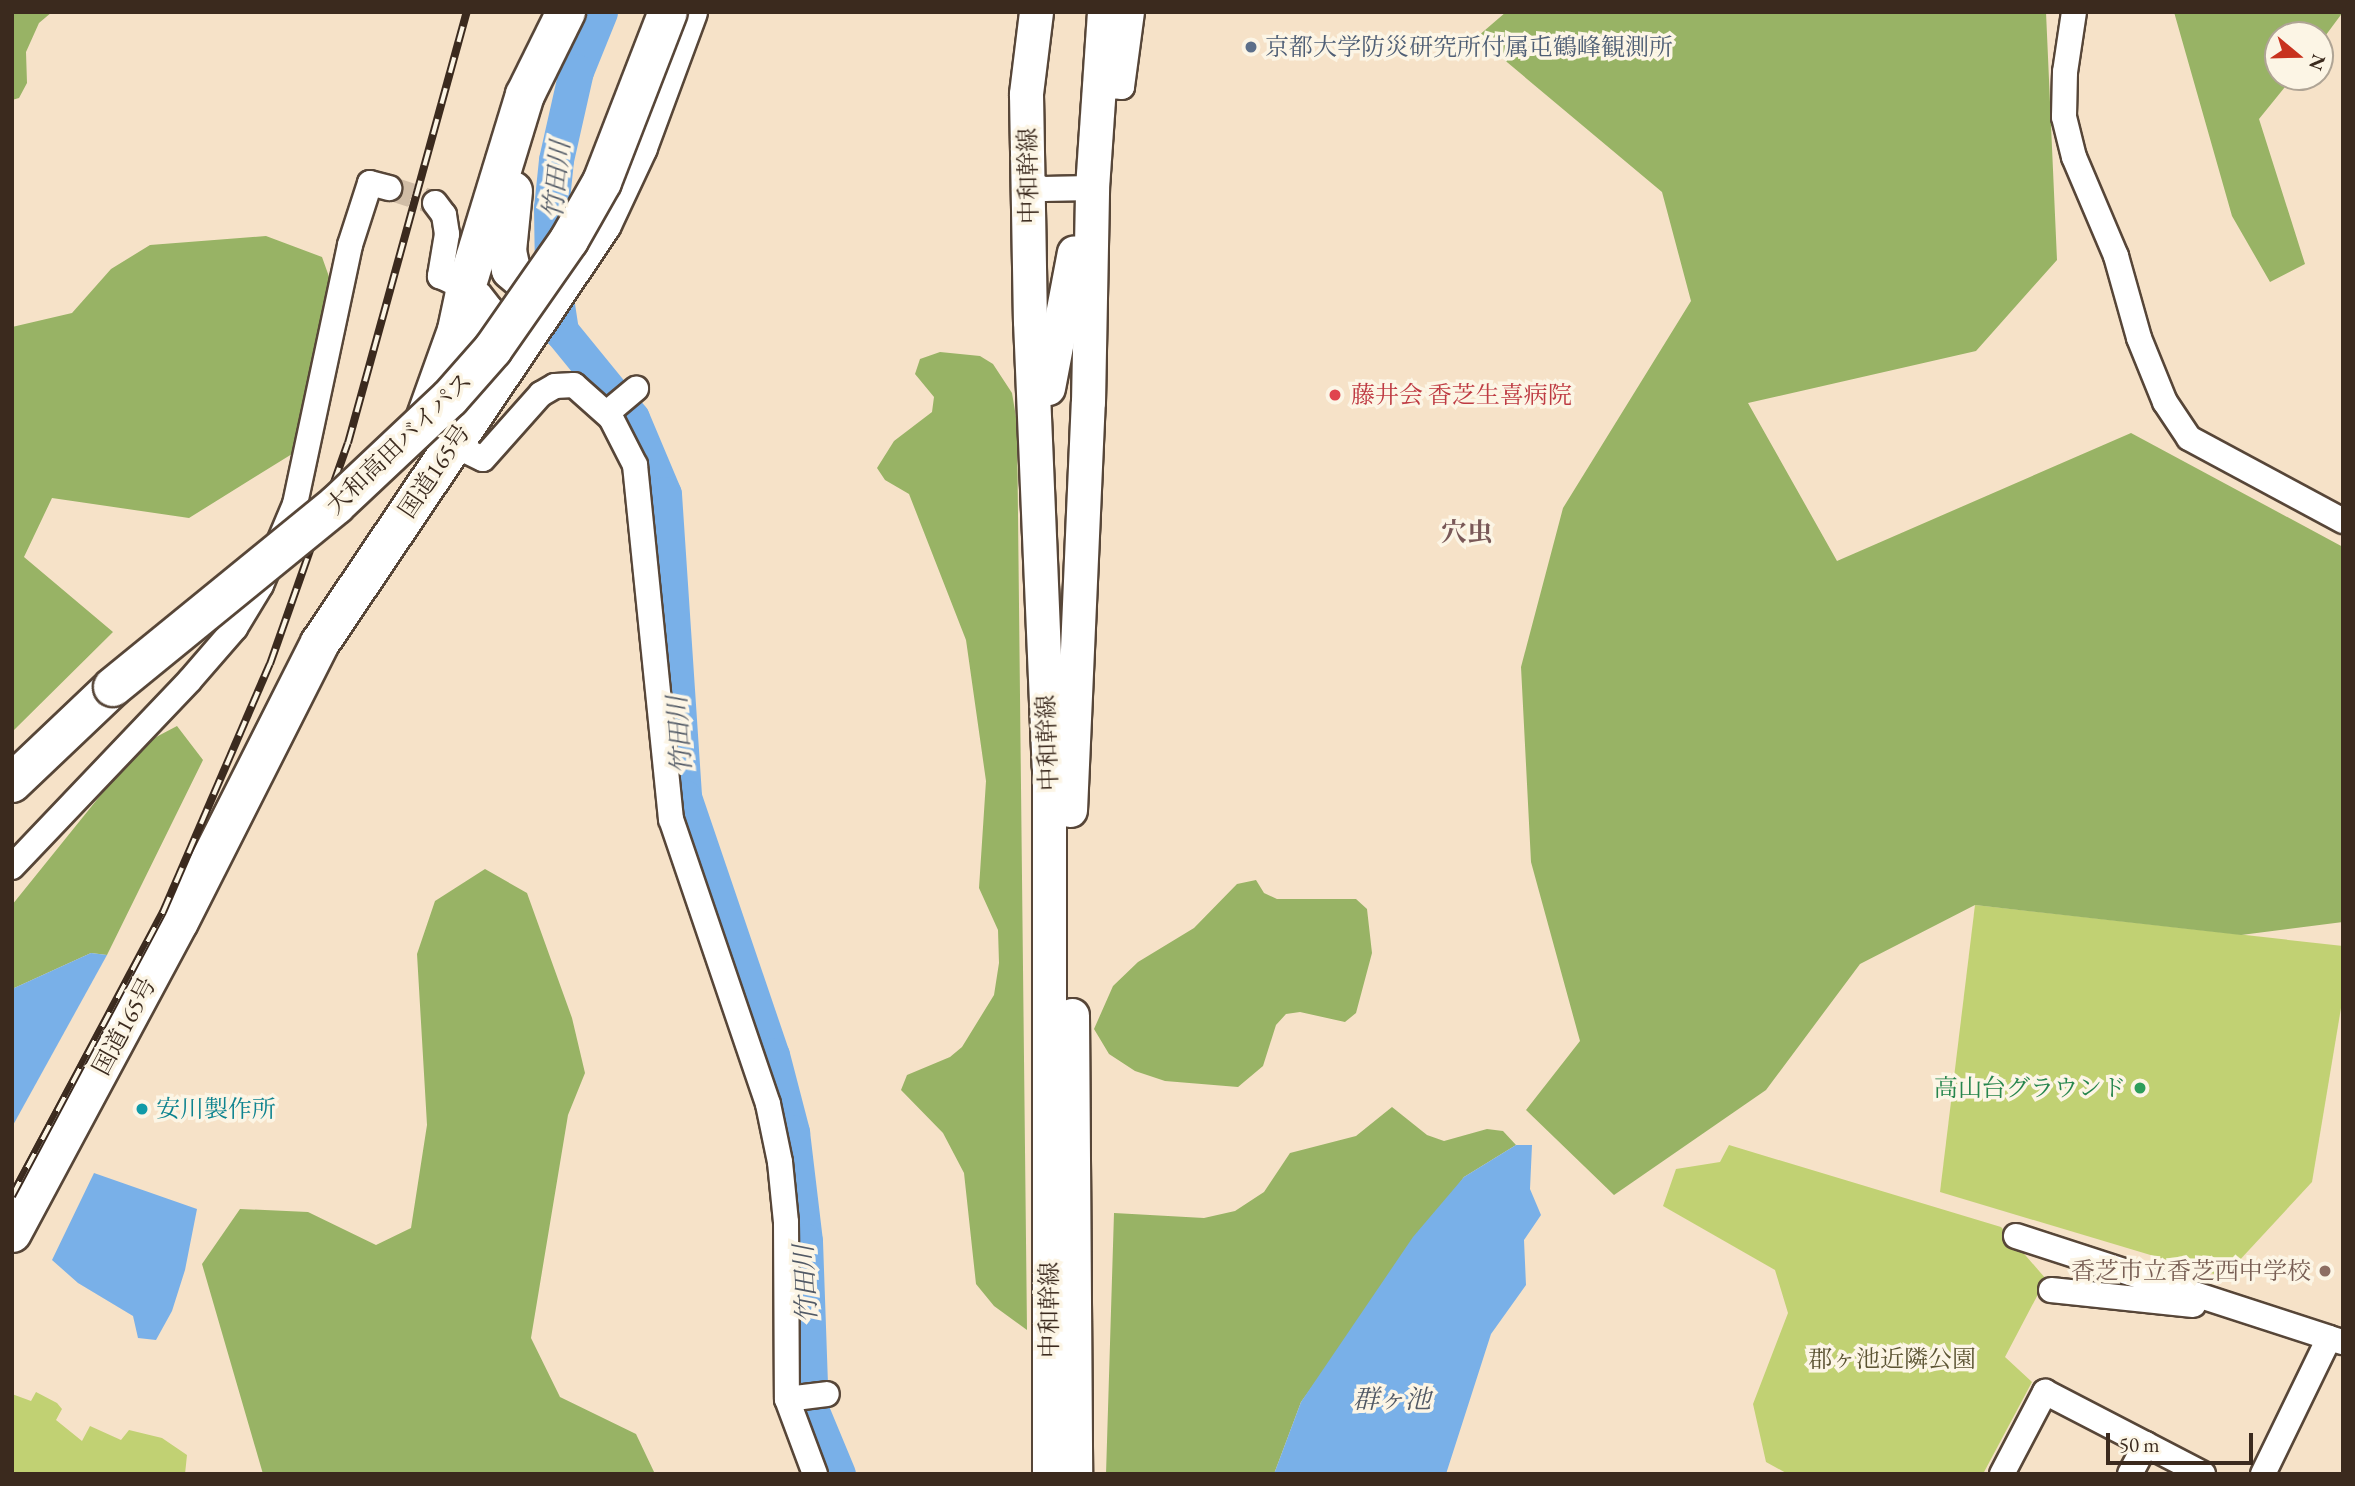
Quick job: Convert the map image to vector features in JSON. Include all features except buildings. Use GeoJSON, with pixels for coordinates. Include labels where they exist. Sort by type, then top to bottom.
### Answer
{"type":"FeatureCollection","features":[{"type":"Feature","properties":{"kind":"highway"},"geometry":{"type":"LineString","coordinates":[[566,12],[512,196],[507,251],[511,270],[534,289],[547,289],[574,271]]}},
{"type":"Feature","properties":{"kind":"highway","name":"国道165号"},"geometry":{"type":"LineString","coordinates":[[12,1233],[178,922],[313,626],[410,461],[457,330],[465,291],[525,95],[566,12]]}},
{"type":"Feature","properties":{"kind":"highway","name":"国道165号"},"geometry":{"type":"LineString","coordinates":[[229,815],[320,643],[452,444],[574,271],[603,224],[638,147],[675,18]]}},
{"type":"Feature","properties":{"kind":"highway","name":"大和高田バイパス"},"geometry":{"type":"LineString","coordinates":[[12,783],[113,687],[336,505],[450,398],[493,349],[569,240],[602,182],[675,18]]}},
{"type":"Feature","properties":{"kind":"main road","name":"中和幹線"},"geometry":{"type":"LineString","coordinates":[[1036,12],[1026,94],[1049,767],[1049,1474]]}},
{"type":"Feature","properties":{"kind":"main road","name":"中和幹線"},"geometry":{"type":"LineString","coordinates":[[1075,1474],[1070,811],[1088,402],[1091,188],[1104,12]]}},
{"type":"Feature","properties":{"kind":"main road"},"geometry":{"type":"LineString","coordinates":[[1036,444],[1045,418],[1049,369],[1072,273],[1080,201],[1091,188]]}},
{"type":"Feature","properties":{"kind":"street"},"geometry":{"type":"LineString","coordinates":[[1098,86],[1122,87],[1132,12]]}},
{"type":"Feature","properties":{"kind":"street"},"geometry":{"type":"LineString","coordinates":[[2074,12],[2064,72],[2064,117],[2074,158],[2116,256],[2139,338],[2165,402],[2189,438],[2343,521]]}},
{"type":"Feature","properties":{"kind":"street"},"geometry":{"type":"LineString","coordinates":[[1028,182],[1042,189],[1091,188]]}},
{"type":"Feature","properties":{"kind":"street"},"geometry":{"type":"LineString","coordinates":[[12,867],[199,669],[235,628],[261,585],[295,504],[350,245],[370,183],[389,188]]}},
{"type":"Feature","properties":{"kind":"street"},"geometry":{"type":"LineString","coordinates":[[435,203],[444,215],[447,234],[440,276],[465,291],[480,295],[491,309],[488,330],[444,415],[442,427],[452,444],[483,459],[541,394],[555,386],[574,385],[607,413],[627,444],[640,489],[654,678],[671,819],[750,1046],[780,1162],[786,1222],[787,1399],[815,1474]]}},
{"type":"Feature","properties":{"kind":"street"},"geometry":{"type":"LineString","coordinates":[[607,413],[636,389]]}},
{"type":"Feature","properties":{"kind":"street"},"geometry":{"type":"LineString","coordinates":[[2016,1236],[2336,1340],[2263,1474]]}},
{"type":"Feature","properties":{"kind":"street"},"geometry":{"type":"LineString","coordinates":[[2051,1290],[2245,1311]]}},
{"type":"Feature","properties":{"kind":"street"},"geometry":{"type":"LineString","coordinates":[[2002,1474],[2045,1392],[2203,1474]]}},
{"type":"Feature","properties":{"kind":"street"},"geometry":{"type":"LineString","coordinates":[[787,1399],[827,1394]]}},
{"type":"Feature","properties":{"kind":"street"},"geometry":{"type":"LineString","coordinates":[[2130,1474],[2146,1444]]}},
{"type":"Feature","properties":{"kind":"green space"},"geometry":{"type":"Polygon","coordinates":[[[12,12],[52,12],[39,23],[26,52],[27,83],[19,98],[12,100],[12,12]]]}},
{"type":"Feature","properties":{"kind":"green space"},"geometry":{"type":"Polygon","coordinates":[[[1506,12],[2046,12],[2057,260],[1976,351],[1748,403],[1837,561],[2131,433],[2343,547],[2343,922],[2241,935],[1975,905],[1860,964],[1766,1090],[1614,1195],[1526,1110],[1580,1041],[1531,862],[1521,667],[1563,508],[1691,301],[1662,192],[1477,37],[1506,12]]]}},
{"type":"Feature","properties":{"kind":"green space"},"geometry":{"type":"Polygon","coordinates":[[[2174,12],[2343,12],[2334,24],[2334,21],[2264,21],[2264,91],[2282,91],[2259,119],[2305,264],[2270,282],[2232,216],[2174,12]]]}},
{"type":"Feature","properties":{"kind":"green space"},"geometry":{"type":"Polygon","coordinates":[[[266,236],[322,257],[332,285],[292,454],[189,518],[52,498],[24,557],[113,632],[12,732],[12,327],[72,313],[111,269],[150,245],[266,236]]]}},
{"type":"Feature","properties":{"kind":"green space"},"geometry":{"type":"Polygon","coordinates":[[[940,352],[980,356],[993,364],[1012,393],[1017,423],[1027,1330],[994,1306],[976,1284],[964,1173],[943,1133],[901,1090],[907,1075],[950,1057],[962,1047],[994,995],[999,963],[998,930],[979,888],[986,781],[966,640],[909,494],[885,480],[877,468],[894,441],[932,412],[934,397],[915,374],[920,359],[940,352]]]}},
{"type":"Feature","properties":{"kind":"green space"},"geometry":{"type":"Polygon","coordinates":[[[177,726],[203,760],[107,955],[91,953],[12,989],[12,905],[141,745],[177,726]]]}},
{"type":"Feature","properties":{"kind":"green space"},"geometry":{"type":"Polygon","coordinates":[[[485,869],[527,893],[572,1018],[585,1073],[568,1115],[531,1338],[560,1397],[636,1434],[655,1474],[263,1474],[202,1264],[240,1209],[308,1212],[376,1245],[411,1228],[427,1125],[417,954],[435,901],[485,869]]]}},
{"type":"Feature","properties":{"kind":"green space"},"geometry":{"type":"Polygon","coordinates":[[[1256,880],[1264,893],[1277,899],[1356,899],[1367,909],[1372,953],[1356,1013],[1345,1022],[1300,1012],[1286,1014],[1276,1025],[1263,1066],[1238,1087],[1165,1081],[1135,1071],[1109,1054],[1094,1029],[1113,986],[1138,962],[1194,928],[1237,884],[1256,880]]]}},
{"type":"Feature","properties":{"kind":"green space","name":"高山台グラウンド"},"geometry":{"type":"Polygon","coordinates":[[[1975,905],[2343,946],[2343,996],[2312,1182],[2224,1277],[1940,1192],[1975,905]]]}},
{"type":"Feature","properties":{"kind":"green space"},"geometry":{"type":"Polygon","coordinates":[[[1392,1107],[1427,1135],[1444,1141],[1487,1129],[1503,1131],[1516,1145],[1464,1177],[1301,1402],[1274,1474],[1106,1474],[1114,1213],[1204,1218],[1235,1211],[1264,1192],[1290,1153],[1356,1136],[1392,1107]]]}},
{"type":"Feature","properties":{"kind":"green space","name":"郡ヶ池近隣公園"},"geometry":{"type":"Polygon","coordinates":[[[1729,1145],[2001,1227],[2046,1279],[2005,1357],[2032,1382],[1983,1474],[1788,1474],[1766,1462],[1753,1404],[1788,1313],[1775,1270],[1663,1206],[1676,1169],[1720,1162],[1729,1145]]]}},
{"type":"Feature","properties":{"kind":"green space"},"geometry":{"type":"Polygon","coordinates":[[[36,1392],[57,1403],[62,1409],[56,1420],[82,1441],[90,1426],[121,1440],[129,1430],[162,1438],[187,1455],[185,1474],[12,1474],[12,1394],[31,1401],[36,1392]]]}},
{"type":"Feature","properties":{"kind":"water"},"geometry":{"type":"Polygon","coordinates":[[[91,953],[107,955],[12,1127],[12,989],[91,953]]]}},
{"type":"Feature","properties":{"kind":"water","name":"群ヶ池"},"geometry":{"type":"Polygon","coordinates":[[[1516,1145],[1532,1145],[1530,1189],[1541,1215],[1524,1240],[1526,1285],[1491,1334],[1446,1474],[1274,1474],[1301,1402],[1413,1237],[1464,1177],[1516,1145]]]}},
{"type":"Feature","properties":{"kind":"water"},"geometry":{"type":"Polygon","coordinates":[[[94,1173],[197,1209],[185,1270],[172,1311],[156,1340],[138,1338],[133,1316],[78,1283],[52,1260],[94,1173]]]}},
{"type":"Feature","properties":{"kind":"waterway","name":"竹田川"},"geometry":{"type":"LineString","coordinates":[[600,12],[576,71],[556,160],[551,208],[552,272],[561,331],[632,418],[664,494],[684,797],[772,1055],[792,1132],[805,1241],[811,1409],[838,1474]]}},
{"type":"Feature","properties":{"kind":"tunnel"},"geometry":{"type":"LineString","coordinates":[[389,188],[435,203]]}},
{"type":"Feature","properties":{"kind":"railway"},"geometry":{"type":"LineString","coordinates":[[12,1196],[163,912],[270,664],[348,443],[467,12]]}},
{"type":"Feature","properties":{"kind":"place","name":"京都大学防災研究所付属屯鶴峰観測所"},"geometry":{"type":"Point","coordinates":[1251,47]}},
{"type":"Feature","properties":{"kind":"place","name":"藤井会 香芝生喜病院"},"geometry":{"type":"Point","coordinates":[1335,395]}},
{"type":"Feature","properties":{"kind":"place","name":"高山台グラウンド"},"geometry":{"type":"Point","coordinates":[2140,1088]}},
{"type":"Feature","properties":{"kind":"place","name":"安川製作所"},"geometry":{"type":"Point","coordinates":[142,1109]}},
{"type":"Feature","properties":{"kind":"place","name":"香芝市立香芝西中学校"},"geometry":{"type":"Point","coordinates":[2325,1271]}},
{"type":"Feature","properties":{"kind":"district","name":"穴虫"},"geometry":{"type":"Point","coordinates":[1467,533]}}]}
